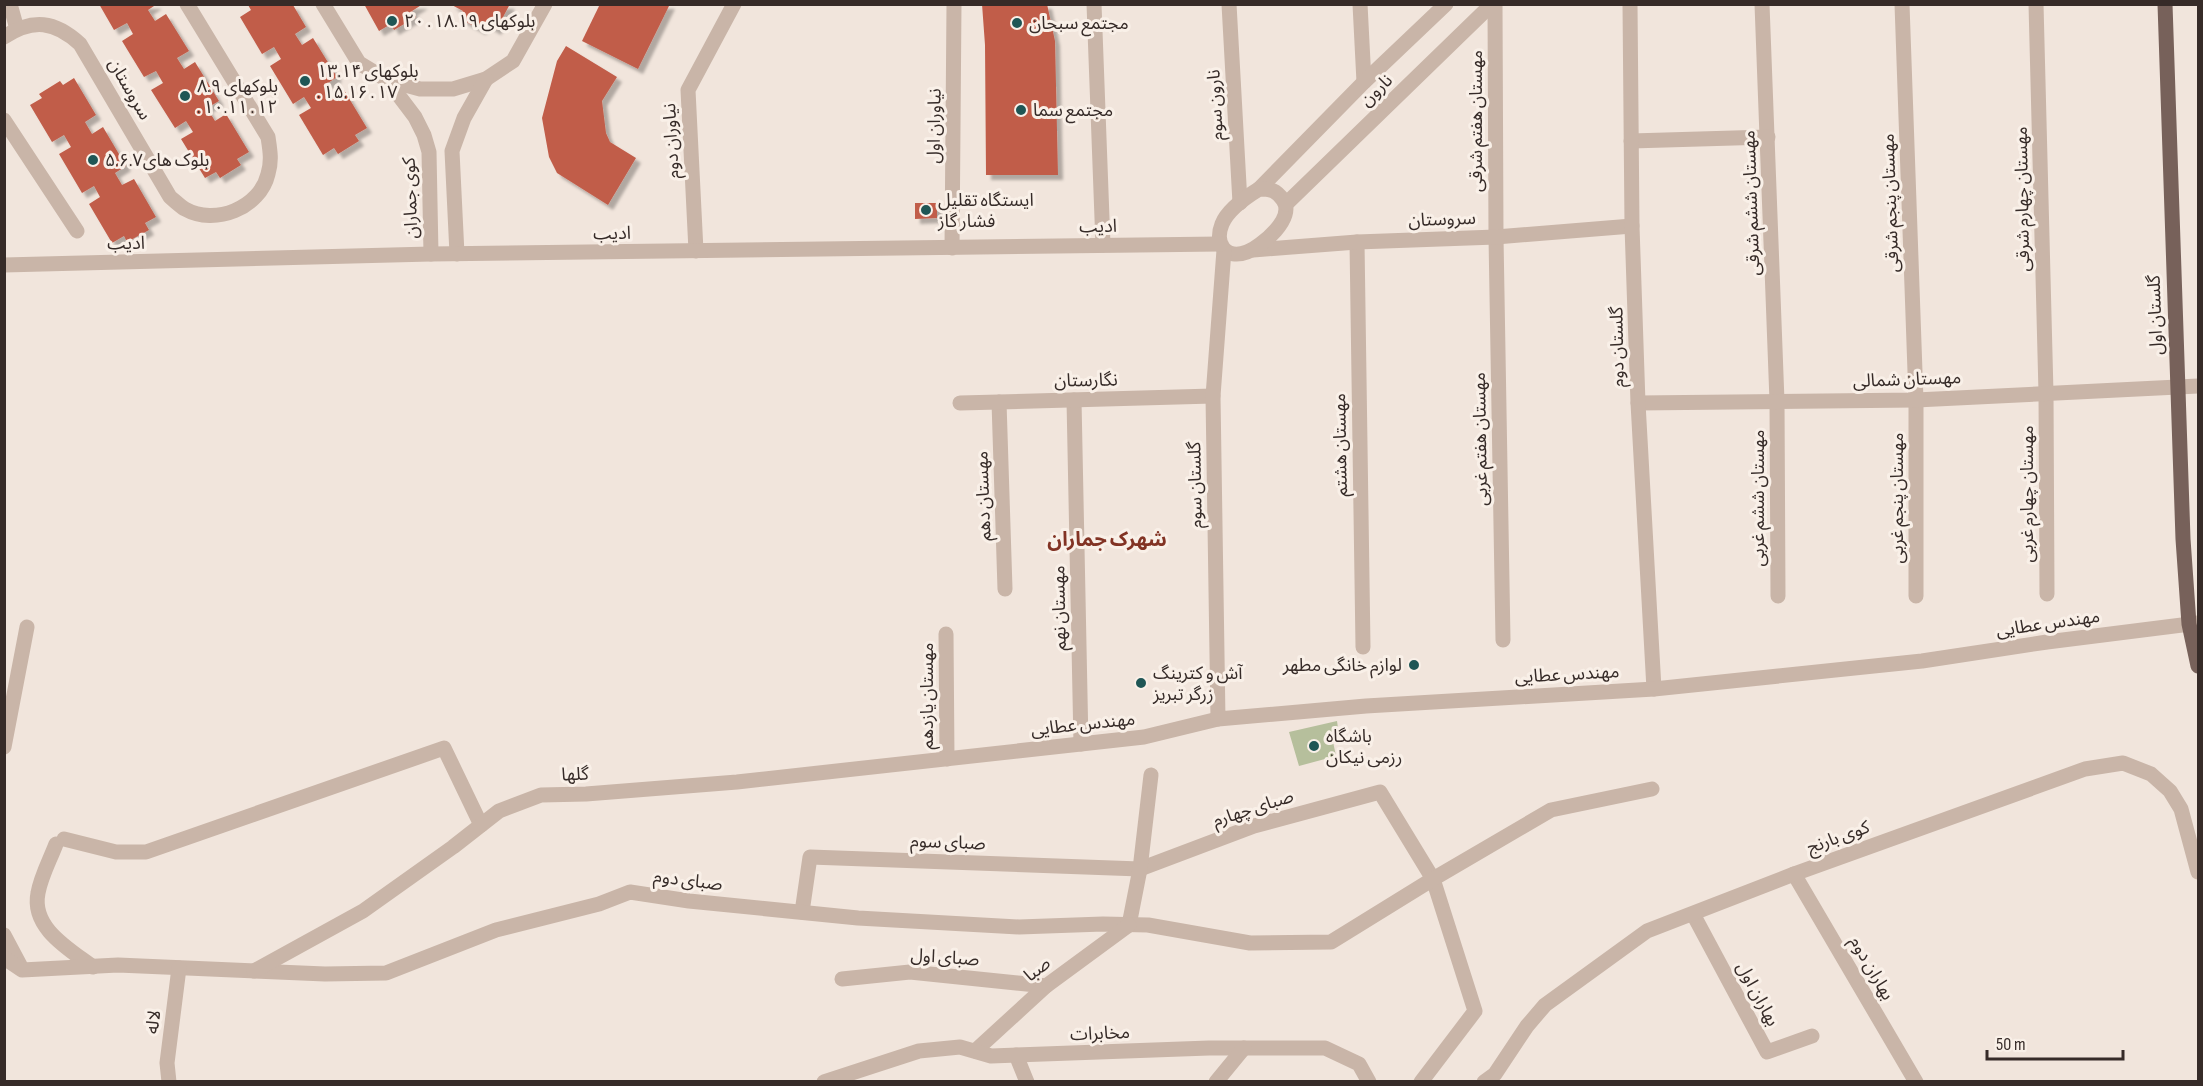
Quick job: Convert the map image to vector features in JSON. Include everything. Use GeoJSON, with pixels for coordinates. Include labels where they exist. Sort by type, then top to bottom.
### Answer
{"type":"FeatureCollection","features":[{"type":"Feature","properties":{"kind":"main road","name":"گلستان اول"},"geometry":{"type":"LineString","coordinates":[[2164,4],[2169,87],[2177,387],[2199,666]]}},
{"type":"Feature","properties":{"kind":"street","name":"سروستان"},"geometry":{"type":"LineString","coordinates":[[10,4],[11,33],[34,24],[51,25],[67,32],[80,44],[170,197],[186,209],[205,215],[225,214],[243,207],[258,194],[268,176],[271,157],[268,137],[187,4]]}},
{"type":"Feature","properties":{"kind":"street"},"geometry":{"type":"LineString","coordinates":[[323,4],[358,63],[387,80],[420,89],[453,89],[486,79],[513,61],[545,4]]}},
{"type":"Feature","properties":{"kind":"street","name":"نیاوران دوم"},"geometry":{"type":"LineString","coordinates":[[696,251],[688,90],[734,4]]}},
{"type":"Feature","properties":{"kind":"street","name":"نیاوران اول"},"geometry":{"type":"LineString","coordinates":[[952,248],[954,4]]}},
{"type":"Feature","properties":{"kind":"street"},"geometry":{"type":"LineString","coordinates":[[1094,4],[1103,245]]}},
{"type":"Feature","properties":{"kind":"street","name":"نارون سوم"},"geometry":{"type":"LineString","coordinates":[[1229,4],[1240,203]]}},
{"type":"Feature","properties":{"kind":"street"},"geometry":{"type":"LineString","coordinates":[[1360,4],[1364,82]]}},
{"type":"Feature","properties":{"kind":"street","name":"نارون"},"geometry":{"type":"LineString","coordinates":[[1259,189],[1364,82],[1446,4]]}},
{"type":"Feature","properties":{"kind":"street","name":"نارون"},"geometry":{"type":"LineString","coordinates":[[1286,204],[1494,4]]}},
{"type":"Feature","properties":{"kind":"street","name":"مهستان هفتم شرقی"},"geometry":{"type":"LineString","coordinates":[[1494,4],[1496,237]]}},
{"type":"Feature","properties":{"kind":"street","name":"گلستان دوم"},"geometry":{"type":"LineString","coordinates":[[1630,4],[1632,226],[1638,404],[1654,689]]}},
{"type":"Feature","properties":{"kind":"street","name":"مهستان ششم شرقی"},"geometry":{"type":"LineString","coordinates":[[1762,4],[1777,401]]}},
{"type":"Feature","properties":{"kind":"street","name":"مهستان پنجم شرقی"},"geometry":{"type":"LineString","coordinates":[[1902,4],[1916,400]]}},
{"type":"Feature","properties":{"kind":"street","name":"مهستان چهارم شرقی"},"geometry":{"type":"LineString","coordinates":[[2036,4],[2046,393]]}},
{"type":"Feature","properties":{"kind":"street"},"geometry":{"type":"LineString","coordinates":[[457,254],[452,151],[464,118],[486,79]]}},
{"type":"Feature","properties":{"kind":"street","name":"کوی جماران"},"geometry":{"type":"LineString","coordinates":[[387,80],[415,117],[429,152],[431,255]]}},
{"type":"Feature","properties":{"kind":"street"},"geometry":{"type":"LineString","coordinates":[[4,120],[77,231]]}},
{"type":"Feature","properties":{"kind":"street"},"geometry":{"type":"LineString","coordinates":[[1631,141],[1768,136]]}},
{"type":"Feature","properties":{"kind":"street"},"geometry":{"type":"LineString","coordinates":[[1259,189],[1270,189],[1278,193],[1286,204],[1286,214],[1273,232],[1252,250],[1240,255],[1232,255],[1222,247],[1220,235],[1222,224],[1228,214],[1259,189]]}},
{"type":"Feature","properties":{"kind":"street","name":"سروستان"},"geometry":{"type":"LineString","coordinates":[[1252,250],[1357,242],[1496,237],[1632,226]]}},
{"type":"Feature","properties":{"kind":"street","name":"مهستان هفتم غربی"},"geometry":{"type":"LineString","coordinates":[[1496,237],[1503,640]]}},
{"type":"Feature","properties":{"kind":"street","name":"مهستان هشتم"},"geometry":{"type":"LineString","coordinates":[[1357,242],[1363,647]]}},
{"type":"Feature","properties":{"kind":"street","name":"ادیب"},"geometry":{"type":"LineString","coordinates":[[4,265],[457,254],[1103,245],[1222,247]]}},
{"type":"Feature","properties":{"kind":"street","name":"گلستان سوم"},"geometry":{"type":"LineString","coordinates":[[1218,719],[1213,396],[1222,247]]}},
{"type":"Feature","properties":{"kind":"street","name":"مهستان شمالی"},"geometry":{"type":"LineString","coordinates":[[1638,404],[1916,400],[2199,386]]}},
{"type":"Feature","properties":{"kind":"street","name":"مهستان چهارم غربی"},"geometry":{"type":"LineString","coordinates":[[2046,393],[2047,594]]}},
{"type":"Feature","properties":{"kind":"street","name":"نگارستان"},"geometry":{"type":"LineString","coordinates":[[960,403],[1213,396]]}},
{"type":"Feature","properties":{"kind":"street","name":"مهستان نهم"},"geometry":{"type":"LineString","coordinates":[[1074,400],[1081,744]]}},
{"type":"Feature","properties":{"kind":"street","name":"مهستان پنجم غربی"},"geometry":{"type":"LineString","coordinates":[[1916,400],[1916,596]]}},
{"type":"Feature","properties":{"kind":"street","name":"مهستان ششم غربی"},"geometry":{"type":"LineString","coordinates":[[1777,401],[1778,596]]}},
{"type":"Feature","properties":{"kind":"street","name":"مهستان دهم"},"geometry":{"type":"LineString","coordinates":[[999,402],[1005,589]]}},
{"type":"Feature","properties":{"kind":"street","name":"مهندس عطایی"},"geometry":{"type":"LineString","coordinates":[[947,759],[1144,737],[1218,719],[1366,706],[1654,689],[1922,661],[2194,623]]}},
{"type":"Feature","properties":{"kind":"street"},"geometry":{"type":"LineString","coordinates":[[4,747],[27,627]]}},
{"type":"Feature","properties":{"kind":"street","name":"مهستان یازدهم"},"geometry":{"type":"LineString","coordinates":[[946,634],[947,759]]}},
{"type":"Feature","properties":{"kind":"street"},"geometry":{"type":"LineString","coordinates":[[93,967],[55,940],[40,916],[38,894],[60,841],[117,852],[146,852],[444,748],[481,825]]}},
{"type":"Feature","properties":{"kind":"street","name":"گلها"},"geometry":{"type":"LineString","coordinates":[[254,971],[363,911],[499,811],[541,795],[586,794],[737,782],[947,759]]}},
{"type":"Feature","properties":{"kind":"street","name":"کوی بارنج"},"geometry":{"type":"LineString","coordinates":[[1484,1082],[1495,1074],[1527,1026],[1545,1005],[1647,932],[1794,874],[2085,769],[2123,763],[2151,774],[2170,791],[2181,809],[2199,873]]}},
{"type":"Feature","properties":{"kind":"street"},"geometry":{"type":"LineString","coordinates":[[1129,925],[1140,868],[1151,775]]}},
{"type":"Feature","properties":{"kind":"street","name":"صبای دوم"},"geometry":{"type":"LineString","coordinates":[[22,970],[118,965],[325,974],[386,973],[496,930],[599,904],[630,892],[858,918],[1019,927],[1148,925],[1250,943],[1331,942],[1551,810],[1652,789]]}},
{"type":"Feature","properties":{"kind":"street","name":"صبای چهارم"},"geometry":{"type":"LineString","coordinates":[[1140,868],[1254,826],[1380,792],[1433,879]]}},
{"type":"Feature","properties":{"kind":"street","name":"صبای سوم"},"geometry":{"type":"LineString","coordinates":[[802,912],[810,857],[1140,868]]}},
{"type":"Feature","properties":{"kind":"street","name":"بهاران دوم"},"geometry":{"type":"LineString","coordinates":[[1794,874],[1916,1082]]}},
{"type":"Feature","properties":{"kind":"street"},"geometry":{"type":"LineString","coordinates":[[1421,1082],[1475,1011],[1433,879]]}},
{"type":"Feature","properties":{"kind":"street","name":"بهاران اول"},"geometry":{"type":"LineString","coordinates":[[1693,914],[1767,1052],[1812,1036]]}},
{"type":"Feature","properties":{"kind":"street","name":"صبا"},"geometry":{"type":"LineString","coordinates":[[975,1051],[1046,986],[1129,925]]}},
{"type":"Feature","properties":{"kind":"street"},"geometry":{"type":"LineString","coordinates":[[4,935],[22,970]]}},
{"type":"Feature","properties":{"kind":"street"},"geometry":{"type":"LineString","coordinates":[[4,958],[22,970]]}},
{"type":"Feature","properties":{"kind":"street","name":"لاله"},"geometry":{"type":"LineString","coordinates":[[169,1082],[167,1063],[179,968]]}},
{"type":"Feature","properties":{"kind":"street","name":"صبای اول"},"geometry":{"type":"LineString","coordinates":[[842,979],[910,972],[1046,986]]}},
{"type":"Feature","properties":{"kind":"street","name":"مخابرات"},"geometry":{"type":"LineString","coordinates":[[824,1082],[919,1051],[960,1047],[991,1056],[1325,1047],[1359,1064],[1369,1082]]}},
{"type":"Feature","properties":{"kind":"street"},"geometry":{"type":"LineString","coordinates":[[1216,1082],[1244,1048]]}},
{"type":"Feature","properties":{"kind":"street"},"geometry":{"type":"LineString","coordinates":[[1016,1055],[1027,1082]]}},
{"type":"Feature","properties":{"kind":"green space","name":"باشگاه رزمی نیکان"},"geometry":{"type":"Polygon","coordinates":[[[1337,721],[1339,735],[1332,737],[1336,756],[1299,766],[1289,732],[1337,721]]]}},
{"type":"Feature","properties":{"kind":"building","name":"بلوکهای ۸.۹ . ۱۰.۱۱ . ۱۲"},"geometry":{"type":"Polygon","coordinates":[[[99,4],[157,4],[148,10],[155,21],[166,14],[189,51],[177,58],[184,69],[195,62],[219,101],[207,108],[215,121],[226,114],[249,152],[237,159],[241,165],[220,178],[216,172],[205,178],[181,139],[193,132],[186,121],[175,128],[151,90],[163,83],[156,71],[144,77],[122,41],[133,34],[127,23],[114,30],[99,4]]]}},
{"type":"Feature","properties":{"kind":"building","name":"بلوکهای ۱۸.۱۹ . ۲۰"},"geometry":{"type":"Polygon","coordinates":[[[364,4],[423,4],[412,11],[416,17],[394,30],[391,24],[379,31],[364,4]]]}},
{"type":"Feature","properties":{"kind":"building"},"geometry":{"type":"Polygon","coordinates":[[[450,4],[510,4],[496,30],[485,23],[481,30],[459,18],[463,11],[450,4]]]}},
{"type":"Feature","properties":{"kind":"building"},"geometry":{"type":"Polygon","coordinates":[[[600,4],[670,4],[638,69],[582,41],[600,4]]]}},
{"type":"Feature","properties":{"kind":"building","name":"مجتمع سما"},"geometry":{"type":"Polygon","coordinates":[[[982,4],[1047,4],[1055,41],[1058,175],[986,175],[985,45],[982,4]]]}},
{"type":"Feature","properties":{"kind":"building","name":"بلوکهای ۱۳.۱۴ . ۱۵.۱۶ . ۱۷"},"geometry":{"type":"Polygon","coordinates":[[[248,5],[293,5],[306,27],[295,34],[302,45],[313,38],[337,77],[325,85],[333,97],[344,90],[367,128],[355,135],[359,141],[338,154],[334,148],[323,155],[299,115],[311,108],[304,97],[293,104],[270,66],[281,59],[274,47],[262,54],[240,17],[251,10],[248,5]]]}},
{"type":"Feature","properties":{"kind":"building"},"geometry":{"type":"Polygon","coordinates":[[[566,46],[617,77],[602,101],[606,133],[610,142],[636,158],[608,205],[557,173],[549,157],[542,118],[557,61],[566,46]]]}},
{"type":"Feature","properties":{"kind":"building","name":"بلوک های۵.۶.۷"},"geometry":{"type":"Polygon","coordinates":[[[74,78],[96,115],[85,122],[92,134],[103,127],[126,166],[115,173],[122,185],[134,179],[156,217],[145,223],[149,230],[127,242],[124,236],[112,243],[89,204],[100,197],[94,186],[82,193],[59,154],[71,147],[64,135],[52,142],[30,105],[42,98],[39,94],[60,81],[63,85],[74,78]]]}},
{"type":"Feature","properties":{"kind":"building","name":"ایستگاه تقلیل فشار گاز"},"geometry":{"type":"Polygon","coordinates":[[[915,203],[937,203],[937,218],[915,219],[915,203]]]}},
{"type":"Feature","properties":{"kind":"place","name":"بلوکهای ۱۸.۱۹ . ۲۰"},"geometry":{"type":"Point","coordinates":[392,21]}},
{"type":"Feature","properties":{"kind":"place","name":"مجتمع سبحان"},"geometry":{"type":"Point","coordinates":[1017,23]}},
{"type":"Feature","properties":{"kind":"place","name":"بلوکهای ۱۳.۱۴ . ۱۵.۱۶ . ۱۷"},"geometry":{"type":"Point","coordinates":[305,81]}},
{"type":"Feature","properties":{"kind":"place","name":"بلوکهای ۸.۹ . ۱۰.۱۱ . ۱۲"},"geometry":{"type":"Point","coordinates":[185,96]}},
{"type":"Feature","properties":{"kind":"place","name":"مجتمع سما"},"geometry":{"type":"Point","coordinates":[1021,110]}},
{"type":"Feature","properties":{"kind":"place","name":"بلوک های۵.۶.۷"},"geometry":{"type":"Point","coordinates":[93,160]}},
{"type":"Feature","properties":{"kind":"place","name":"ایستگاه تقلیل فشار گاز"},"geometry":{"type":"Point","coordinates":[926,210]}},
{"type":"Feature","properties":{"kind":"place","name":"لوازم خانگی مطهر"},"geometry":{"type":"Point","coordinates":[1414,665]}},
{"type":"Feature","properties":{"kind":"place","name":"آش و کترینگ زرگر تبریز"},"geometry":{"type":"Point","coordinates":[1141,683]}},
{"type":"Feature","properties":{"kind":"place","name":"باشگاه رزمی نیکان"},"geometry":{"type":"Point","coordinates":[1314,746]}},
{"type":"Feature","properties":{"kind":"district","name":"شهرک جماران"},"geometry":{"type":"Point","coordinates":[1107,539]}}]}
